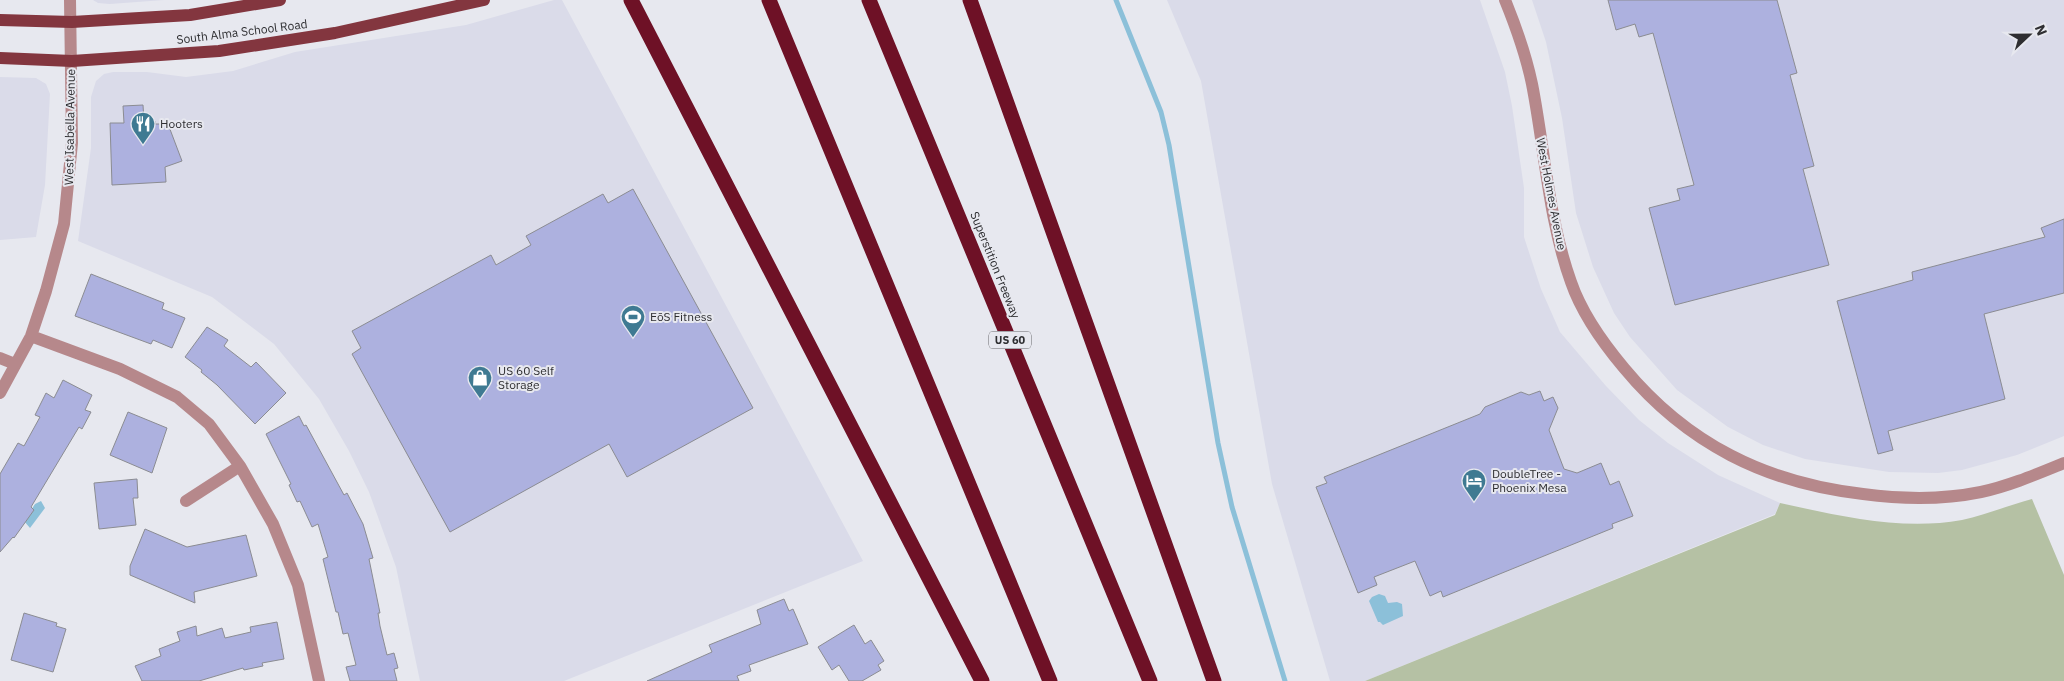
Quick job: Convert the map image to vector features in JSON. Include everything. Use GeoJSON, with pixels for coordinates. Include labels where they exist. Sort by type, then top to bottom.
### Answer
{"type":"FeatureCollection","features":[{"type":"Feature","properties":{"kind":"highway"},"geometry":{"type":"LineString","coordinates":[[631,0],[982,681]]}},
{"type":"Feature","properties":{"kind":"highway"},"geometry":{"type":"LineString","coordinates":[[769,0],[1050,681]]}},
{"type":"Feature","properties":{"kind":"highway","name":"Superstition Freeway"},"geometry":{"type":"LineString","coordinates":[[869,0],[1150,681]]}},
{"type":"Feature","properties":{"kind":"highway"},"geometry":{"type":"LineString","coordinates":[[970,0],[1214,681]]}},
{"type":"Feature","properties":{"kind":"main road","name":"South Alma School Road"},"geometry":{"type":"LineString","coordinates":[[0,20],[72,22],[190,15],[280,0]]}},
{"type":"Feature","properties":{"kind":"main road","name":"South Alma School Road"},"geometry":{"type":"LineString","coordinates":[[0,58],[72,62],[219,51],[392,22],[484,0]]}},
{"type":"Feature","properties":{"kind":"street","name":"West Isabella Avenue"},"geometry":{"type":"LineString","coordinates":[[0,393],[31,336],[61,237],[69,193],[72,143],[72,22],[70,0]]}},
{"type":"Feature","properties":{"kind":"street","name":"West Holmes Avenue"},"geometry":{"type":"LineString","coordinates":[[1505,0],[1524,52],[1532,84],[1556,230],[1572,284],[1592,325],[1611,353],[1652,399],[1700,438],[1728,455],[1782,479],[1842,492],[1881,496],[1946,497],[1982,492],[2064,463]]}},
{"type":"Feature","properties":{"kind":"street"},"geometry":{"type":"LineString","coordinates":[[31,336],[120,369],[177,397],[208,424],[240,466],[273,524],[298,585],[318,681]]}},
{"type":"Feature","properties":{"kind":"street"},"geometry":{"type":"LineString","coordinates":[[0,358],[15,364]]}},
{"type":"Feature","properties":{"kind":"street"},"geometry":{"type":"LineString","coordinates":[[186,501],[240,466]]}},
{"type":"Feature","properties":{"kind":"shaded area"},"geometry":{"type":"Polygon","coordinates":[[[93,0],[164,0],[110,4],[98,3],[93,0]]]}},
{"type":"Feature","properties":{"kind":"shaded area"},"geometry":{"type":"Polygon","coordinates":[[[554,0],[562,0],[863,561],[564,681],[420,681],[396,567],[369,492],[349,451],[319,399],[274,344],[212,297],[78,241],[91,148],[91,97],[96,81],[104,74],[113,72],[147,72],[186,77],[233,71],[295,52],[466,25],[554,0]]]}},
{"type":"Feature","properties":{"kind":"shaded area"},"geometry":{"type":"Polygon","coordinates":[[[1167,0],[1480,0],[1505,72],[1512,106],[1524,188],[1524,237],[1541,289],[1560,332],[1606,386],[1639,420],[1668,443],[1718,475],[1780,503],[1775,514],[1365,681],[1330,681],[1272,484],[1201,81],[1167,0]]]}},
{"type":"Feature","properties":{"kind":"shaded area"},"geometry":{"type":"Polygon","coordinates":[[[1532,0],[2064,0],[2064,436],[2017,455],[1962,470],[1938,473],[1889,472],[1805,459],[1763,445],[1728,427],[1677,390],[1630,337],[1614,313],[1593,267],[1576,213],[1562,118],[1546,42],[1532,0]]]}},
{"type":"Feature","properties":{"kind":"shaded area"},"geometry":{"type":"Polygon","coordinates":[[[0,77],[36,78],[46,84],[50,94],[45,185],[36,237],[0,240],[0,77]]]}},
{"type":"Feature","properties":{"kind":"green space"},"geometry":{"type":"Polygon","coordinates":[[[2032,499],[2064,575],[2064,681],[1365,681],[1775,515],[1780,503],[1848,517],[1916,524],[1962,520],[2032,499]]]}},
{"type":"Feature","properties":{"kind":"water"},"geometry":{"type":"Polygon","coordinates":[[[41,501],[45,508],[30,528],[24,521],[35,504],[41,501]]]}},
{"type":"Feature","properties":{"kind":"water"},"geometry":{"type":"Polygon","coordinates":[[[1379,594],[1385,596],[1388,603],[1397,602],[1402,604],[1403,616],[1383,625],[1378,622],[1369,601],[1372,597],[1379,594]]]}},
{"type":"Feature","properties":{"kind":"building"},"geometry":{"type":"Polygon","coordinates":[[[1608,0],[1777,0],[1797,73],[1790,75],[1814,166],[1803,169],[1829,265],[1675,305],[1649,208],[1680,200],[1677,189],[1694,185],[1653,33],[1639,37],[1635,24],[1616,30],[1608,0]]]}},
{"type":"Feature","properties":{"kind":"building","name":"Hooters"},"geometry":{"type":"Polygon","coordinates":[[[143,105],[144,121],[155,121],[155,124],[168,124],[182,161],[165,167],[166,182],[112,185],[110,123],[124,123],[123,106],[143,105]]]}},
{"type":"Feature","properties":{"kind":"building"},"geometry":{"type":"Polygon","coordinates":[[[633,189],[753,408],[627,477],[609,444],[450,532],[352,354],[361,348],[352,331],[491,255],[496,265],[531,245],[526,236],[603,194],[608,203],[633,189]]]}},
{"type":"Feature","properties":{"kind":"building"},"geometry":{"type":"Polygon","coordinates":[[[2064,219],[2064,293],[1984,314],[2005,399],[1888,431],[1893,450],[1878,454],[1837,301],[1913,280],[1912,272],[2045,237],[2041,228],[2064,219]]]}},
{"type":"Feature","properties":{"kind":"building"},"geometry":{"type":"Polygon","coordinates":[[[91,274],[164,303],[162,309],[185,318],[172,348],[153,340],[151,344],[75,316],[91,274]]]}},
{"type":"Feature","properties":{"kind":"building"},"geometry":{"type":"Polygon","coordinates":[[[207,327],[228,340],[224,346],[251,367],[256,362],[286,393],[255,424],[217,385],[201,372],[202,370],[185,357],[207,327]]]}},
{"type":"Feature","properties":{"kind":"building"},"geometry":{"type":"Polygon","coordinates":[[[63,380],[92,395],[85,410],[91,412],[82,429],[79,427],[31,507],[34,510],[14,538],[0,552],[0,474],[18,443],[24,446],[40,417],[35,415],[46,393],[54,398],[63,380]]]}},
{"type":"Feature","properties":{"kind":"building","name":"DoubleTree - Phoenix Mesa"},"geometry":{"type":"Polygon","coordinates":[[[1540,391],[1544,401],[1553,397],[1558,408],[1549,430],[1564,469],[1577,473],[1601,463],[1610,485],[1619,481],[1633,516],[1612,524],[1613,528],[1443,597],[1441,591],[1430,596],[1415,561],[1374,577],[1377,585],[1358,593],[1316,487],[1327,483],[1324,477],[1480,414],[1485,407],[1521,392],[1529,395],[1540,391]]]}},
{"type":"Feature","properties":{"kind":"building"},"geometry":{"type":"Polygon","coordinates":[[[128,412],[167,428],[152,473],[110,455],[128,412]]]}},
{"type":"Feature","properties":{"kind":"building"},"geometry":{"type":"Polygon","coordinates":[[[299,416],[304,426],[306,425],[344,495],[347,493],[363,524],[373,558],[369,559],[380,613],[378,613],[380,626],[387,655],[394,653],[398,668],[394,669],[397,681],[350,681],[346,667],[356,665],[348,633],[343,634],[338,612],[336,612],[323,559],[328,557],[318,524],[312,527],[300,501],[297,502],[289,485],[291,484],[266,434],[299,416]]]}},
{"type":"Feature","properties":{"kind":"building"},"geometry":{"type":"Polygon","coordinates":[[[137,479],[138,498],[133,498],[136,525],[99,529],[94,483],[137,479]]]}},
{"type":"Feature","properties":{"kind":"building"},"geometry":{"type":"Polygon","coordinates":[[[145,529],[187,547],[246,535],[257,576],[194,592],[195,603],[130,575],[130,566],[145,529]]]}},
{"type":"Feature","properties":{"kind":"building"},"geometry":{"type":"Polygon","coordinates":[[[784,599],[789,611],[793,609],[808,644],[749,665],[751,671],[737,676],[739,681],[647,681],[712,652],[709,645],[761,624],[757,610],[784,599]]]}},
{"type":"Feature","properties":{"kind":"building"},"geometry":{"type":"Polygon","coordinates":[[[24,613],[57,623],[56,626],[66,629],[53,672],[11,660],[24,613]]]}},
{"type":"Feature","properties":{"kind":"building"},"geometry":{"type":"Polygon","coordinates":[[[277,622],[284,659],[262,663],[263,666],[244,670],[243,668],[199,681],[142,681],[135,666],[161,656],[159,649],[180,641],[177,632],[196,626],[197,636],[222,628],[225,638],[251,632],[250,627],[277,622]]]}},
{"type":"Feature","properties":{"kind":"building"},"geometry":{"type":"Polygon","coordinates":[[[854,625],[865,644],[871,640],[884,661],[878,665],[881,670],[862,681],[849,681],[839,665],[832,670],[818,647],[854,625]]]}},
{"type":"Feature","properties":{"kind":"waterway"},"geometry":{"type":"LineString","coordinates":[[1116,0],[1161,112],[1169,145],[1218,443],[1232,507],[1285,681]]}},
{"type":"Feature","properties":{"kind":"place","name":"Hooters"},"geometry":{"type":"Point","coordinates":[143,145]}},
{"type":"Feature","properties":{"kind":"place","name":"EōS Fitness"},"geometry":{"type":"Point","coordinates":[633,338]}},
{"type":"Feature","properties":{"kind":"place","name":"US 60 Self Storage"},"geometry":{"type":"Point","coordinates":[480,399]}},
{"type":"Feature","properties":{"kind":"place","name":"DoubleTree - Phoenix Mesa"},"geometry":{"type":"Point","coordinates":[1474,502]}}]}
